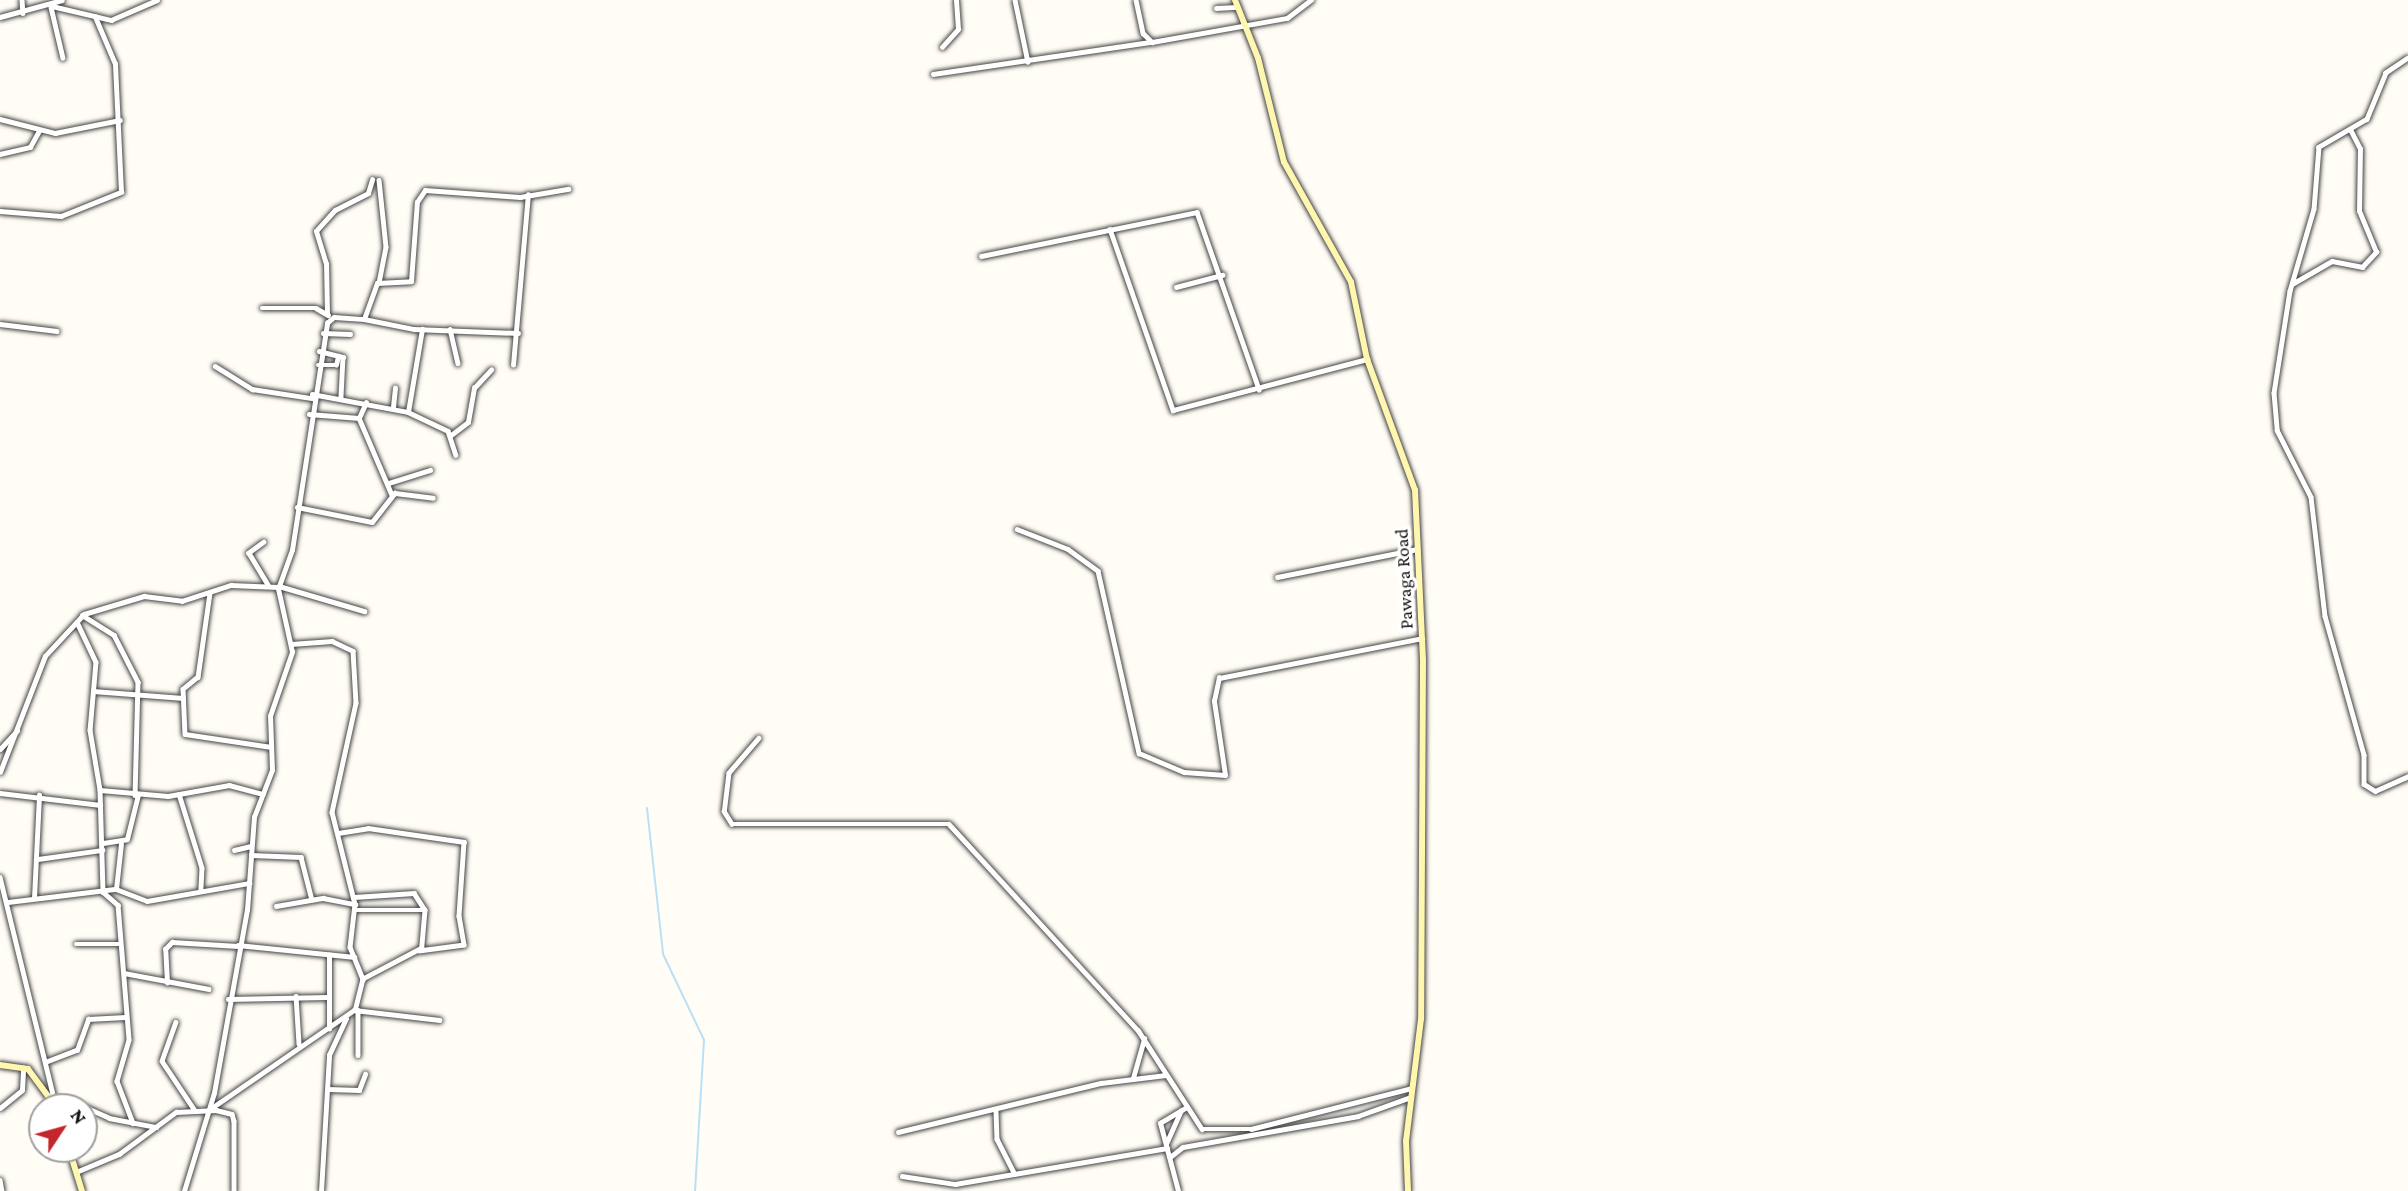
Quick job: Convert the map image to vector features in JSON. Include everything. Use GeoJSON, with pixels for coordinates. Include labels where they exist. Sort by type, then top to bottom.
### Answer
{"type":"FeatureCollection","features":[{"type":"Feature","properties":{"kind":"main road","name":"Pawaga Road"},"geometry":{"type":"LineString","coordinates":[[1236,4],[1289,173],[1351,282],[1367,359],[1412,479],[1423,637],[1422,1019],[1412,1096],[1408,1191]]}},
{"type":"Feature","properties":{"kind":"main road"},"geometry":{"type":"LineString","coordinates":[[0,1065],[23,1067],[45,1093]]}},
{"type":"Feature","properties":{"kind":"main road"},"geometry":{"type":"LineString","coordinates":[[73,1163],[82,1191]]}},
{"type":"Feature","properties":{"kind":"street"},"geometry":{"type":"LineString","coordinates":[[22,0],[23,13]]}},
{"type":"Feature","properties":{"kind":"street"},"geometry":{"type":"LineString","coordinates":[[0,17],[52,6],[62,0]]}},
{"type":"Feature","properties":{"kind":"street"},"geometry":{"type":"LineString","coordinates":[[52,6],[95,17],[122,17],[156,0]]}},
{"type":"Feature","properties":{"kind":"street"},"geometry":{"type":"LineString","coordinates":[[942,47],[958,29],[956,0]]}},
{"type":"Feature","properties":{"kind":"street"},"geometry":{"type":"LineString","coordinates":[[1015,0],[1028,62]]}},
{"type":"Feature","properties":{"kind":"street"},"geometry":{"type":"LineString","coordinates":[[1136,0],[1150,41]]}},
{"type":"Feature","properties":{"kind":"street"},"geometry":{"type":"LineString","coordinates":[[933,74],[1028,62],[1287,18],[1311,0]]}},
{"type":"Feature","properties":{"kind":"street"},"geometry":{"type":"LineString","coordinates":[[1216,8],[1236,4]]}},
{"type":"Feature","properties":{"kind":"street"},"geometry":{"type":"LineString","coordinates":[[52,6],[63,58]]}},
{"type":"Feature","properties":{"kind":"street"},"geometry":{"type":"LineString","coordinates":[[0,211],[61,216],[119,195],[120,120],[112,52],[95,17]]}},
{"type":"Feature","properties":{"kind":"street"},"geometry":{"type":"LineString","coordinates":[[2408,58],[2386,73],[2369,116],[2319,147],[2314,209],[2292,284],[2274,385],[2277,430],[2311,496],[2325,616],[2363,750],[2364,783],[2375,791],[2408,776]]}},
{"type":"Feature","properties":{"kind":"street"},"geometry":{"type":"LineString","coordinates":[[0,119],[40,130],[60,132],[120,120]]}},
{"type":"Feature","properties":{"kind":"street"},"geometry":{"type":"LineString","coordinates":[[2292,284],[2332,261],[2362,267],[2376,252],[2359,211],[2360,149],[2350,129]]}},
{"type":"Feature","properties":{"kind":"street"},"geometry":{"type":"LineString","coordinates":[[0,154],[30,148],[40,130]]}},
{"type":"Feature","properties":{"kind":"street"},"geometry":{"type":"LineString","coordinates":[[184,1191],[209,1110],[249,883],[251,846],[263,794],[272,771],[270,716],[291,644],[279,587],[297,507],[319,351],[329,317],[326,264],[316,231],[335,210],[369,192],[375,180],[386,247],[379,282],[363,319]]}},
{"type":"Feature","properties":{"kind":"street"},"geometry":{"type":"LineString","coordinates":[[379,282],[411,281],[421,192],[528,195],[568,189]]}},
{"type":"Feature","properties":{"kind":"street"},"geometry":{"type":"LineString","coordinates":[[513,365],[518,333],[516,295],[528,195]]}},
{"type":"Feature","properties":{"kind":"street"},"geometry":{"type":"LineString","coordinates":[[981,256],[1197,212],[1222,275],[1259,389]]}},
{"type":"Feature","properties":{"kind":"street"},"geometry":{"type":"LineString","coordinates":[[1110,229],[1171,408],[1259,389],[1367,359]]}},
{"type":"Feature","properties":{"kind":"street"},"geometry":{"type":"LineString","coordinates":[[1176,287],[1222,275]]}},
{"type":"Feature","properties":{"kind":"street"},"geometry":{"type":"LineString","coordinates":[[262,308],[316,308],[329,317],[363,319],[422,329],[518,333]]}},
{"type":"Feature","properties":{"kind":"street"},"geometry":{"type":"LineString","coordinates":[[0,324],[57,331]]}},
{"type":"Feature","properties":{"kind":"street"},"geometry":{"type":"LineString","coordinates":[[408,412],[422,329]]}},
{"type":"Feature","properties":{"kind":"street"},"geometry":{"type":"LineString","coordinates":[[450,329],[458,363]]}},
{"type":"Feature","properties":{"kind":"street"},"geometry":{"type":"LineString","coordinates":[[323,333],[350,334]]}},
{"type":"Feature","properties":{"kind":"street"},"geometry":{"type":"LineString","coordinates":[[319,351],[338,356],[346,367],[341,397]]}},
{"type":"Feature","properties":{"kind":"street"},"geometry":{"type":"LineString","coordinates":[[318,365],[336,365],[338,356]]}},
{"type":"Feature","properties":{"kind":"street"},"geometry":{"type":"LineString","coordinates":[[215,366],[252,389],[341,397],[408,412],[451,435],[456,455]]}},
{"type":"Feature","properties":{"kind":"street"},"geometry":{"type":"LineString","coordinates":[[451,435],[468,422],[474,388],[491,370]]}},
{"type":"Feature","properties":{"kind":"street"},"geometry":{"type":"LineString","coordinates":[[393,407],[396,388]]}},
{"type":"Feature","properties":{"kind":"street"},"geometry":{"type":"LineString","coordinates":[[366,402],[359,418],[392,495]]}},
{"type":"Feature","properties":{"kind":"street"},"geometry":{"type":"LineString","coordinates":[[309,414],[359,418]]}},
{"type":"Feature","properties":{"kind":"street"},"geometry":{"type":"LineString","coordinates":[[389,483],[430,470]]}},
{"type":"Feature","properties":{"kind":"street"},"geometry":{"type":"LineString","coordinates":[[297,507],[372,522],[392,495]]}},
{"type":"Feature","properties":{"kind":"street"},"geometry":{"type":"LineString","coordinates":[[392,495],[433,498]]}},
{"type":"Feature","properties":{"kind":"street"},"geometry":{"type":"LineString","coordinates":[[1017,529],[1068,550],[1098,571],[1136,746],[1147,761],[1183,772],[1226,775],[1214,701],[1219,678],[1423,637]]}},
{"type":"Feature","properties":{"kind":"street"},"geometry":{"type":"LineString","coordinates":[[264,542],[249,553],[269,586]]}},
{"type":"Feature","properties":{"kind":"street"},"geometry":{"type":"LineString","coordinates":[[1277,577],[1418,549]]}},
{"type":"Feature","properties":{"kind":"street"},"geometry":{"type":"LineString","coordinates":[[0,772],[45,656],[82,615],[144,596],[182,601],[231,585],[279,587],[364,611]]}},
{"type":"Feature","properties":{"kind":"street"},"geometry":{"type":"LineString","coordinates":[[211,592],[198,677],[186,682],[183,698],[187,736],[271,747]]}},
{"type":"Feature","properties":{"kind":"street"},"geometry":{"type":"LineString","coordinates":[[82,615],[114,635],[138,682],[136,817],[121,844],[116,889]]}},
{"type":"Feature","properties":{"kind":"street"},"geometry":{"type":"LineString","coordinates":[[77,621],[96,660],[90,730],[100,790],[103,850],[98,856],[103,892],[118,905],[129,1042],[117,1081],[132,1124]]}},
{"type":"Feature","properties":{"kind":"street"},"geometry":{"type":"LineString","coordinates":[[291,644],[332,641],[353,651],[356,703],[332,812],[356,907],[349,936],[363,979],[356,1010],[358,1055]]}},
{"type":"Feature","properties":{"kind":"street"},"geometry":{"type":"LineString","coordinates":[[93,691],[138,697],[183,698]]}},
{"type":"Feature","properties":{"kind":"street"},"geometry":{"type":"LineString","coordinates":[[0,749],[18,730]]}},
{"type":"Feature","properties":{"kind":"street"},"geometry":{"type":"LineString","coordinates":[[759,737],[729,773],[724,811],[732,824],[948,824],[1144,1038],[1183,1109],[1202,1129],[1222,1133],[1413,1088]]}},
{"type":"Feature","properties":{"kind":"street"},"geometry":{"type":"LineString","coordinates":[[100,790],[137,795],[179,794],[229,785],[263,794]]}},
{"type":"Feature","properties":{"kind":"street"},"geometry":{"type":"LineString","coordinates":[[0,793],[39,795],[100,806]]}},
{"type":"Feature","properties":{"kind":"street"},"geometry":{"type":"LineString","coordinates":[[179,794],[202,867],[201,889]]}},
{"type":"Feature","properties":{"kind":"street"},"geometry":{"type":"LineString","coordinates":[[34,898],[39,795]]}},
{"type":"Feature","properties":{"kind":"street"},"geometry":{"type":"LineString","coordinates":[[338,834],[368,828],[464,842],[459,916],[464,945],[419,951],[363,979]]}},
{"type":"Feature","properties":{"kind":"street"},"geometry":{"type":"LineString","coordinates":[[103,843],[121,844]]}},
{"type":"Feature","properties":{"kind":"street"},"geometry":{"type":"LineString","coordinates":[[234,850],[251,846]]}},
{"type":"Feature","properties":{"kind":"street"},"geometry":{"type":"LineString","coordinates":[[37,859],[103,850]]}},
{"type":"Feature","properties":{"kind":"street"},"geometry":{"type":"LineString","coordinates":[[251,855],[299,855],[312,900]]}},
{"type":"Feature","properties":{"kind":"street"},"geometry":{"type":"LineString","coordinates":[[0,877],[52,1093]]}},
{"type":"Feature","properties":{"kind":"street"},"geometry":{"type":"LineString","coordinates":[[8,902],[116,889],[147,901],[201,889],[249,883]]}},
{"type":"Feature","properties":{"kind":"street"},"geometry":{"type":"LineString","coordinates":[[354,897],[414,893],[425,910],[419,951]]}},
{"type":"Feature","properties":{"kind":"street"},"geometry":{"type":"LineString","coordinates":[[276,906],[312,900],[356,907],[425,910]]}},
{"type":"Feature","properties":{"kind":"street"},"geometry":{"type":"LineString","coordinates":[[167,983],[165,949],[172,942],[355,957]]}},
{"type":"Feature","properties":{"kind":"street"},"geometry":{"type":"LineString","coordinates":[[76,944],[121,944]]}},
{"type":"Feature","properties":{"kind":"street"},"geometry":{"type":"LineString","coordinates":[[329,955],[329,1029]]}},
{"type":"Feature","properties":{"kind":"street"},"geometry":{"type":"LineString","coordinates":[[124,973],[209,989]]}},
{"type":"Feature","properties":{"kind":"street"},"geometry":{"type":"LineString","coordinates":[[296,996],[299,1045]]}},
{"type":"Feature","properties":{"kind":"street"},"geometry":{"type":"LineString","coordinates":[[228,999],[327,996]]}},
{"type":"Feature","properties":{"kind":"street"},"geometry":{"type":"LineString","coordinates":[[209,1110],[299,1045],[356,1010],[439,1020]]}},
{"type":"Feature","properties":{"kind":"street"},"geometry":{"type":"LineString","coordinates":[[321,1191],[330,1055],[348,1015]]}},
{"type":"Feature","properties":{"kind":"street"},"geometry":{"type":"LineString","coordinates":[[45,1062],[77,1050],[88,1019],[125,1017]]}},
{"type":"Feature","properties":{"kind":"street"},"geometry":{"type":"LineString","coordinates":[[176,1022],[162,1061],[194,1110]]}},
{"type":"Feature","properties":{"kind":"street"},"geometry":{"type":"LineString","coordinates":[[1133,1078],[1144,1038]]}},
{"type":"Feature","properties":{"kind":"street"},"geometry":{"type":"LineString","coordinates":[[0,1108],[22,1090],[23,1067]]}},
{"type":"Feature","properties":{"kind":"street"},"geometry":{"type":"LineString","coordinates":[[328,1088],[359,1090],[365,1074]]}},
{"type":"Feature","properties":{"kind":"street"},"geometry":{"type":"LineString","coordinates":[[898,1132],[1133,1078],[1166,1075]]}},
{"type":"Feature","properties":{"kind":"street"},"geometry":{"type":"LineString","coordinates":[[1170,1157],[1183,1147],[1357,1115],[1412,1096]]}},
{"type":"Feature","properties":{"kind":"street"},"geometry":{"type":"LineString","coordinates":[[1167,1147],[1183,1109]]}},
{"type":"Feature","properties":{"kind":"street"},"geometry":{"type":"LineString","coordinates":[[1178,1191],[1160,1123],[1183,1109]]}},
{"type":"Feature","properties":{"kind":"street"},"geometry":{"type":"LineString","coordinates":[[76,1172],[119,1154],[156,1127],[194,1110],[209,1110],[232,1114],[234,1191]]}},
{"type":"Feature","properties":{"kind":"street"},"geometry":{"type":"LineString","coordinates":[[996,1110],[996,1139],[1015,1174]]}},
{"type":"Feature","properties":{"kind":"street"},"geometry":{"type":"LineString","coordinates":[[98,1111],[132,1124],[156,1127]]}},
{"type":"Feature","properties":{"kind":"street"},"geometry":{"type":"LineString","coordinates":[[902,1176],[955,1184],[1167,1147]]}},
{"type":"Feature","properties":{"kind":"street"},"geometry":{"type":"LineString","coordinates":[[0,1180],[1,1191]]}},
{"type":"Feature","properties":{"kind":"waterway"},"geometry":{"type":"LineString","coordinates":[[647,808],[663,954],[704,1040],[695,1191]]}}]}
